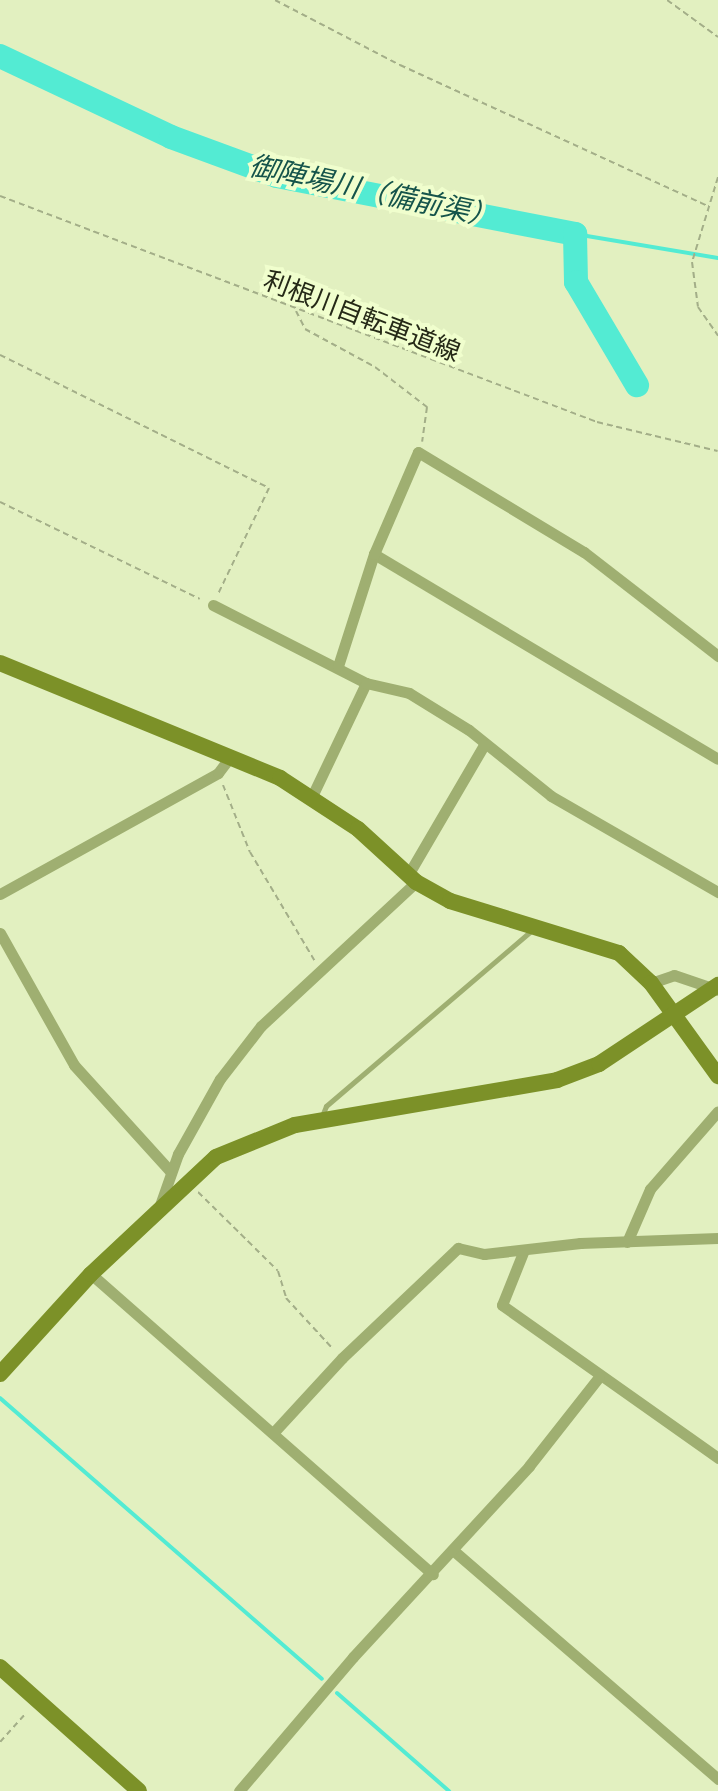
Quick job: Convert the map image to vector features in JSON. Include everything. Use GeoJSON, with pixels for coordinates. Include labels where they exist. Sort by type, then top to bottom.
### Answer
{"type":"FeatureCollection","features":[{"type":"Feature","properties":{"kind":"street"},"geometry":{"type":"LineString","coordinates":[[338,666],[374,554],[418,452],[584,552],[718,656]]}},
{"type":"Feature","properties":{"kind":"street"},"geometry":{"type":"LineString","coordinates":[[374,554],[718,759]]}},
{"type":"Feature","properties":{"kind":"street"},"geometry":{"type":"LineString","coordinates":[[213,605],[338,666],[366,683],[409,693],[551,796],[718,892]]}},
{"type":"Feature","properties":{"kind":"street"},"geometry":{"type":"LineString","coordinates":[[0,663],[230,757],[312,796],[412,879],[450,901],[619,953],[651,983],[671,1018],[718,1076]]}},
{"type":"Feature","properties":{"kind":"street"},"geometry":{"type":"LineString","coordinates":[[312,796],[366,683]]}},
{"type":"Feature","properties":{"kind":"street"},"geometry":{"type":"LineString","coordinates":[[160,1205],[170,1171],[220,1079],[261,1026],[412,879],[484,745]]}},
{"type":"Feature","properties":{"kind":"street"},"geometry":{"type":"LineString","coordinates":[[0,894],[218,773],[230,757]]}},
{"type":"Feature","properties":{"kind":"street"},"geometry":{"type":"LineString","coordinates":[[0,933],[74,1065],[170,1171]]}},
{"type":"Feature","properties":{"kind":"street"},"geometry":{"type":"LineString","coordinates":[[651,983],[674,975],[716,988]]}},
{"type":"Feature","properties":{"kind":"street"},"geometry":{"type":"LineString","coordinates":[[0,1374],[91,1274],[160,1205],[216,1157],[253,1138],[321,1121],[557,1080],[599,1064],[716,988]]}},
{"type":"Feature","properties":{"kind":"street"},"geometry":{"type":"LineString","coordinates":[[627,1242],[650,1189],[718,1111]]}},
{"type":"Feature","properties":{"kind":"street"},"geometry":{"type":"LineString","coordinates":[[273,1433],[342,1358],[458,1248],[484,1254],[718,1238]]}},
{"type":"Feature","properties":{"kind":"street"},"geometry":{"type":"LineString","coordinates":[[524,1250],[502,1305],[599,1377],[718,1458]]}},
{"type":"Feature","properties":{"kind":"street"},"geometry":{"type":"LineString","coordinates":[[91,1274],[433,1574]]}},
{"type":"Feature","properties":{"kind":"street"},"geometry":{"type":"LineString","coordinates":[[239,1791],[353,1657],[454,1551],[599,1377]]}},
{"type":"Feature","properties":{"kind":"street"},"geometry":{"type":"LineString","coordinates":[[454,1551],[718,1779]]}},
{"type":"Feature","properties":{"kind":"street"},"geometry":{"type":"LineString","coordinates":[[0,1667],[139,1791]]}},
{"type":"Feature","properties":{"kind":"lane"},"geometry":{"type":"LineString","coordinates":[[321,1121],[326,1106],[536,926]]}},
{"type":"Feature","properties":{"kind":"path"},"geometry":{"type":"LineString","coordinates":[[275,0],[400,65],[706,205]]}},
{"type":"Feature","properties":{"kind":"path"},"geometry":{"type":"LineString","coordinates":[[667,0],[718,37]]}},
{"type":"Feature","properties":{"kind":"path"},"geometry":{"type":"LineString","coordinates":[[718,177],[706,205],[692,262],[698,307],[718,336]]}},
{"type":"Feature","properties":{"kind":"path","name":"利根川自転車道線"},"geometry":{"type":"LineString","coordinates":[[0,196],[597,422],[718,451]]}},
{"type":"Feature","properties":{"kind":"path"},"geometry":{"type":"LineString","coordinates":[[295,310],[305,329],[375,367],[427,407],[428,424],[418,452]]}},
{"type":"Feature","properties":{"kind":"path"},"geometry":{"type":"LineString","coordinates":[[0,355],[269,488],[213,605],[0,502]]}},
{"type":"Feature","properties":{"kind":"path"},"geometry":{"type":"LineString","coordinates":[[218,773],[250,852],[320,971]]}},
{"type":"Feature","properties":{"kind":"path"},"geometry":{"type":"LineString","coordinates":[[187,1180],[278,1271],[286,1298],[342,1358]]}},
{"type":"Feature","properties":{"kind":"path"},"geometry":{"type":"LineString","coordinates":[[0,1742],[37,1700]]}},
{"type":"Feature","properties":{"kind":"waterway","name":"御陣場川（備前渠）"},"geometry":{"type":"LineString","coordinates":[[0,56],[171,137],[277,176],[575,234],[576,282],[637,385]]}},
{"type":"Feature","properties":{"kind":"waterway"},"geometry":{"type":"LineString","coordinates":[[575,234],[718,258]]}},
{"type":"Feature","properties":{"kind":"waterway"},"geometry":{"type":"LineString","coordinates":[[0,1398],[322,1679]]}},
{"type":"Feature","properties":{"kind":"waterway"},"geometry":{"type":"LineString","coordinates":[[337,1693],[449,1791]]}}]}
